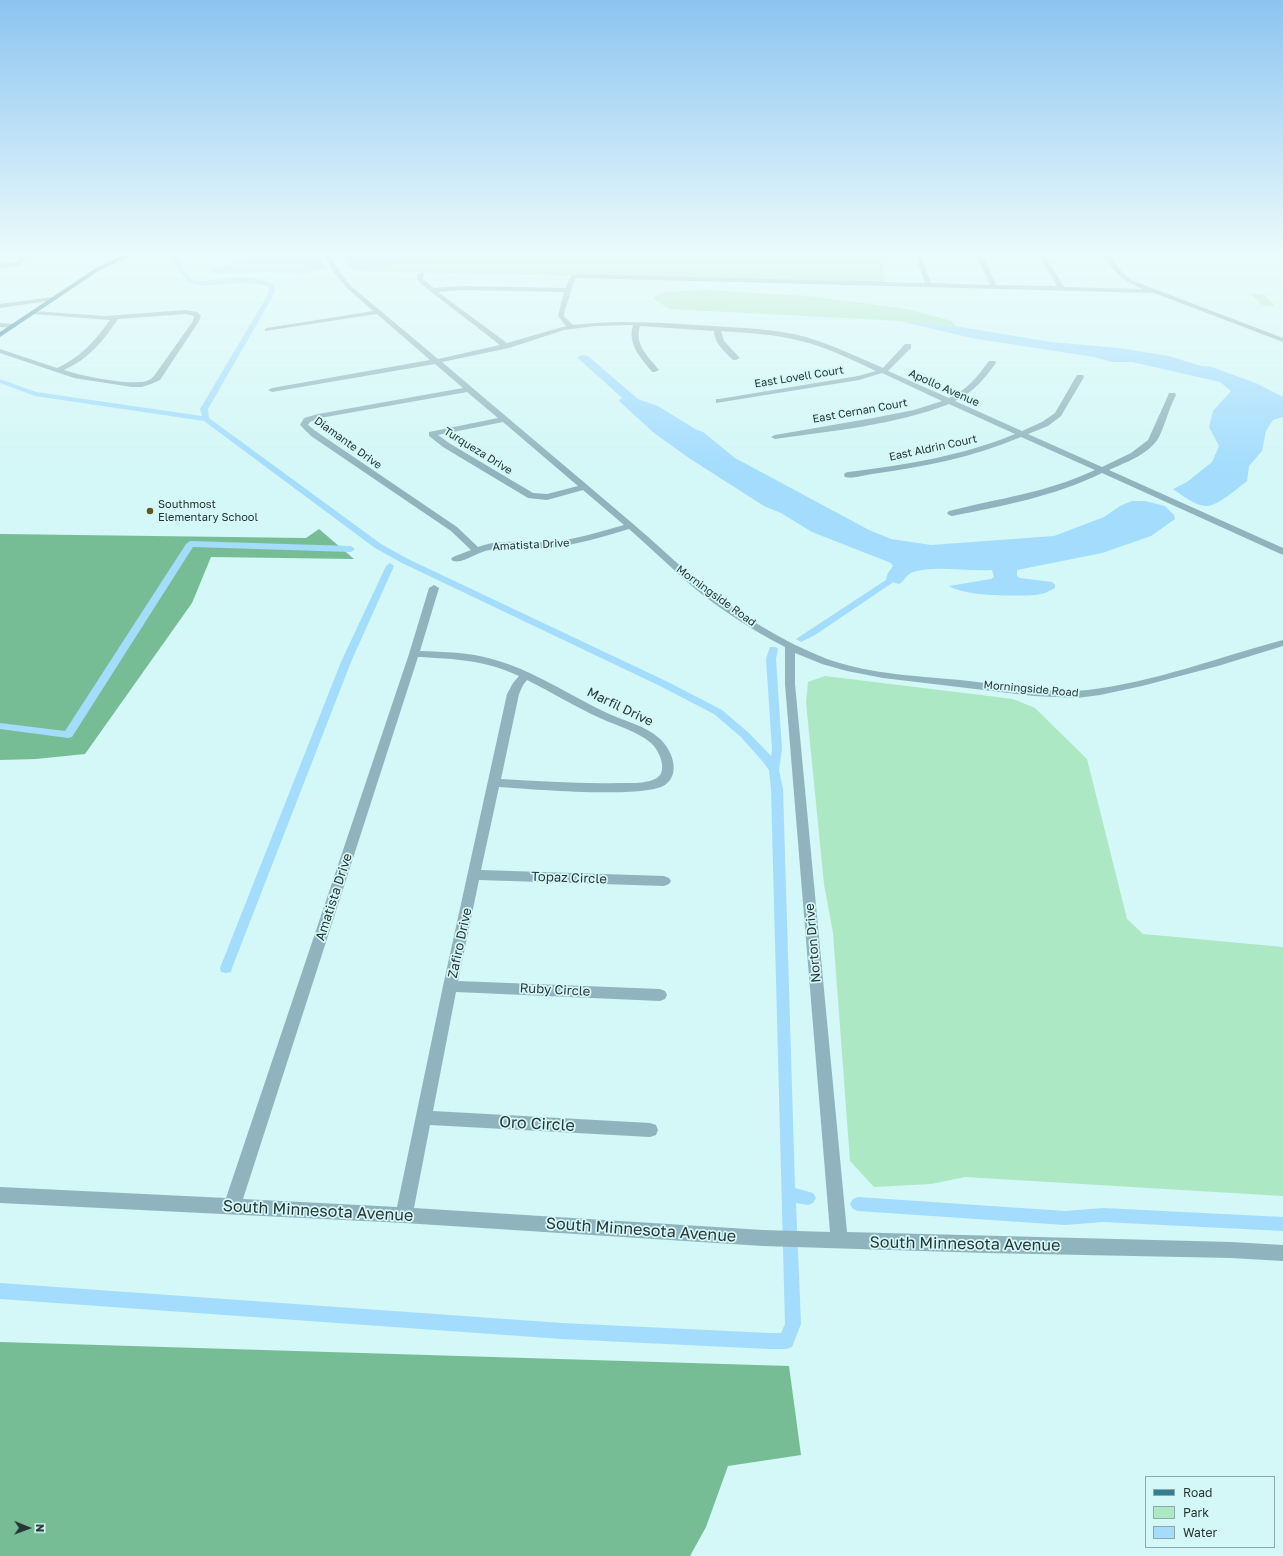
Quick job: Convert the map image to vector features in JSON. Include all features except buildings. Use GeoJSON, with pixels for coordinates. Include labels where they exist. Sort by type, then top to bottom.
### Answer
{"type":"FeatureCollection","features":[{"type":"Feature","properties":{"kind":"main road"},"geometry":{"type":"LineString","coordinates":[[0,335],[16,325]]}},
{"type":"Feature","properties":{"kind":"street"},"geometry":{"type":"LineString","coordinates":[[0,325],[11,328]]}},
{"type":"Feature","properties":{"kind":"street"},"geometry":{"type":"LineString","coordinates":[[56,371],[86,355],[110,325]]}},
{"type":"Feature","properties":{"kind":"street"},"geometry":{"type":"LineString","coordinates":[[0,351],[19,356],[56,371],[74,376],[132,385],[142,385],[157,378],[194,325]]}},
{"type":"Feature","properties":{"kind":"street"},"geometry":{"type":"LineString","coordinates":[[267,330],[301,325]]}},
{"type":"Feature","properties":{"kind":"street","name":"Morningside Road"},"geometry":{"type":"LineString","coordinates":[[395,325],[631,526],[672,564],[727,608],[790,646],[814,657],[851,669],[890,675],[1013,689],[1073,694],[1089,693],[1141,683],[1239,658],[1283,643]]}},
{"type":"Feature","properties":{"kind":"street"},"geometry":{"type":"LineString","coordinates":[[478,325],[506,346]]}},
{"type":"Feature","properties":{"kind":"street","name":"Apollo Avenue"},"geometry":{"type":"LineString","coordinates":[[272,390],[437,361],[506,346],[552,331],[593,325]]}},
{"type":"Feature","properties":{"kind":"street"},"geometry":{"type":"LineString","coordinates":[[637,325],[634,329],[634,340],[637,347],[655,370]]}},
{"type":"Feature","properties":{"kind":"street","name":"Apollo Avenue"},"geometry":{"type":"LineString","coordinates":[[647,325],[768,332],[812,341],[882,371],[1283,552]]}},
{"type":"Feature","properties":{"kind":"street"},"geometry":{"type":"LineString","coordinates":[[1243,325],[1283,340]]}},
{"type":"Feature","properties":{"kind":"street"},"geometry":{"type":"LineString","coordinates":[[0,329],[11,328]]}},
{"type":"Feature","properties":{"kind":"street"},"geometry":{"type":"LineString","coordinates":[[718,329],[717,334],[719,340],[736,358]]}},
{"type":"Feature","properties":{"kind":"street"},"geometry":{"type":"LineString","coordinates":[[812,341],[821,336]]}},
{"type":"Feature","properties":{"kind":"street"},"geometry":{"type":"LineString","coordinates":[[882,371],[891,365],[908,346]]}},
{"type":"Feature","properties":{"kind":"street","name":"East Cernan Court"},"geometry":{"type":"LineString","coordinates":[[776,437],[914,413],[947,401],[971,389],[992,363]]}},
{"type":"Feature","properties":{"kind":"street","name":"East Lovell Court"},"geometry":{"type":"LineString","coordinates":[[719,401],[833,383],[882,371]]}},
{"type":"Feature","properties":{"kind":"street","name":"East Aldrin Court"},"geometry":{"type":"LineString","coordinates":[[848,475],[885,470],[955,456],[990,447],[1045,424],[1058,414],[1080,377]]}},
{"type":"Feature","properties":{"kind":"street","name":"Diamante Drive"},"geometry":{"type":"LineString","coordinates":[[469,389],[318,416],[307,420],[304,426],[454,529],[476,550]]}},
{"type":"Feature","properties":{"kind":"street"},"geometry":{"type":"LineString","coordinates":[[952,513],[1007,503],[1047,493],[1102,471],[1135,454],[1151,441],[1158,432],[1161,418],[1172,395]]}},
{"type":"Feature","properties":{"kind":"street","name":"Turqueza Drive"},"geometry":{"type":"LineString","coordinates":[[504,419],[432,434],[446,445],[497,477],[531,496],[547,497],[584,487]]}},
{"type":"Feature","properties":{"kind":"street","name":"Amatista Drive"},"geometry":{"type":"LineString","coordinates":[[456,559],[476,550],[502,545],[546,545],[574,542],[631,526]]}},
{"type":"Feature","properties":{"kind":"street","name":"Amatista Drive"},"geometry":{"type":"LineString","coordinates":[[232,1206],[414,654],[434,588]]}},
{"type":"Feature","properties":{"kind":"street","name":"Norton Drive"},"geometry":{"type":"LineString","coordinates":[[790,646],[790,684],[839,1241]]}},
{"type":"Feature","properties":{"kind":"street","name":"Marfil Drive"},"geometry":{"type":"LineString","coordinates":[[414,654],[444,655],[490,661],[526,676],[604,716],[653,738],[666,752],[668,769],[666,776],[660,782],[651,786],[639,788],[494,783]]}},
{"type":"Feature","properties":{"kind":"street","name":"Zafiro Drive"},"geometry":{"type":"LineString","coordinates":[[404,1215],[450,986],[513,694],[518,683],[526,676]]}},
{"type":"Feature","properties":{"kind":"street","name":"Topaz Circle"},"geometry":{"type":"LineString","coordinates":[[474,875],[664,881]]}},
{"type":"Feature","properties":{"kind":"street","name":"Ruby Circle"},"geometry":{"type":"LineString","coordinates":[[450,986],[660,996]]}},
{"type":"Feature","properties":{"kind":"street","name":"Oro Circle"},"geometry":{"type":"LineString","coordinates":[[424,1118],[650,1130]]}},
{"type":"Feature","properties":{"kind":"street","name":"South Minnesota Avenue"},"geometry":{"type":"LineString","coordinates":[[0,1195],[404,1215],[763,1238],[1232,1250],[1283,1253]]}},
{"type":"Feature","properties":{"kind":"green space"},"geometry":{"type":"Polygon","coordinates":[[[319,529],[354,559],[211,557],[192,603],[85,754],[36,759],[0,760],[0,534],[306,538],[319,529]]]}},
{"type":"Feature","properties":{"kind":"green space"},"geometry":{"type":"Polygon","coordinates":[[[825,676],[1013,699],[1035,708],[1087,759],[1127,919],[1143,934],[1283,947],[1283,1196],[965,1177],[931,1184],[874,1187],[850,1161],[833,933],[824,884],[806,702],[808,682],[825,676]]]}},
{"type":"Feature","properties":{"kind":"green space"},"geometry":{"type":"Polygon","coordinates":[[[0,1342],[789,1366],[801,1455],[728,1466],[706,1527],[690,1556],[0,1556],[0,1342]]]}},
{"type":"Feature","properties":{"kind":"water"},"geometry":{"type":"Polygon","coordinates":[[[915,325],[955,326],[1051,342],[1119,348],[1169,356],[1201,366],[1212,367],[1258,384],[1283,397],[1283,417],[1273,420],[1266,431],[1262,451],[1249,466],[1247,481],[1217,503],[1202,506],[1189,500],[1173,489],[1187,482],[1212,462],[1219,446],[1209,427],[1213,411],[1231,391],[1220,382],[1132,362],[1112,362],[1094,357],[971,338],[915,325]]]}},
{"type":"Feature","properties":{"kind":"water"},"geometry":{"type":"Polygon","coordinates":[[[629,396],[658,406],[695,429],[703,432],[735,458],[869,530],[891,539],[931,545],[1054,536],[1104,517],[1120,506],[1132,501],[1145,501],[1165,506],[1174,515],[1175,519],[1151,536],[1102,553],[1017,570],[1017,576],[1020,578],[1052,582],[1055,585],[1055,588],[1045,593],[1036,595],[991,595],[957,590],[949,586],[991,579],[994,577],[992,570],[921,570],[911,573],[899,584],[886,579],[893,566],[891,563],[812,532],[781,513],[764,506],[689,458],[654,433],[619,401],[620,399],[629,396]]]}},
{"type":"Feature","properties":{"kind":"waterway"},"geometry":{"type":"LineString","coordinates":[[206,419],[204,409],[253,325]]}},
{"type":"Feature","properties":{"kind":"waterway"},"geometry":{"type":"LineString","coordinates":[[584,358],[634,402],[649,412]]}},
{"type":"Feature","properties":{"kind":"waterway"},"geometry":{"type":"LineString","coordinates":[[0,381],[35,394],[206,419]]}},
{"type":"Feature","properties":{"kind":"waterway"},"geometry":{"type":"LineString","coordinates":[[206,419],[378,546],[405,561],[664,684],[718,712],[745,735],[767,759],[774,770]]}},
{"type":"Feature","properties":{"kind":"waterway"},"geometry":{"type":"LineString","coordinates":[[0,726],[68,735],[190,544],[351,549]]}},
{"type":"Feature","properties":{"kind":"waterway"},"geometry":{"type":"LineString","coordinates":[[226,968],[346,662],[390,566]]}},
{"type":"Feature","properties":{"kind":"waterway"},"geometry":{"type":"LineString","coordinates":[[801,639],[889,581]]}},
{"type":"Feature","properties":{"kind":"waterway"},"geometry":{"type":"LineString","coordinates":[[773,649],[771,659],[777,749],[774,770]]}},
{"type":"Feature","properties":{"kind":"waterway"},"geometry":{"type":"LineString","coordinates":[[774,770],[777,789],[788,1194]]}},
{"type":"Feature","properties":{"kind":"waterway"},"geometry":{"type":"LineString","coordinates":[[0,1291],[562,1331],[786,1341],[793,1324],[788,1194]]}},
{"type":"Feature","properties":{"kind":"waterway"},"geometry":{"type":"LineString","coordinates":[[788,1194],[808,1198]]}},
{"type":"Feature","properties":{"kind":"waterway"},"geometry":{"type":"LineString","coordinates":[[858,1204],[1065,1218],[1103,1215],[1283,1224]]}},
{"type":"Feature","properties":{"kind":"place","name":"Southmost Elementary School"},"geometry":{"type":"Point","coordinates":[150,511]}}]}
